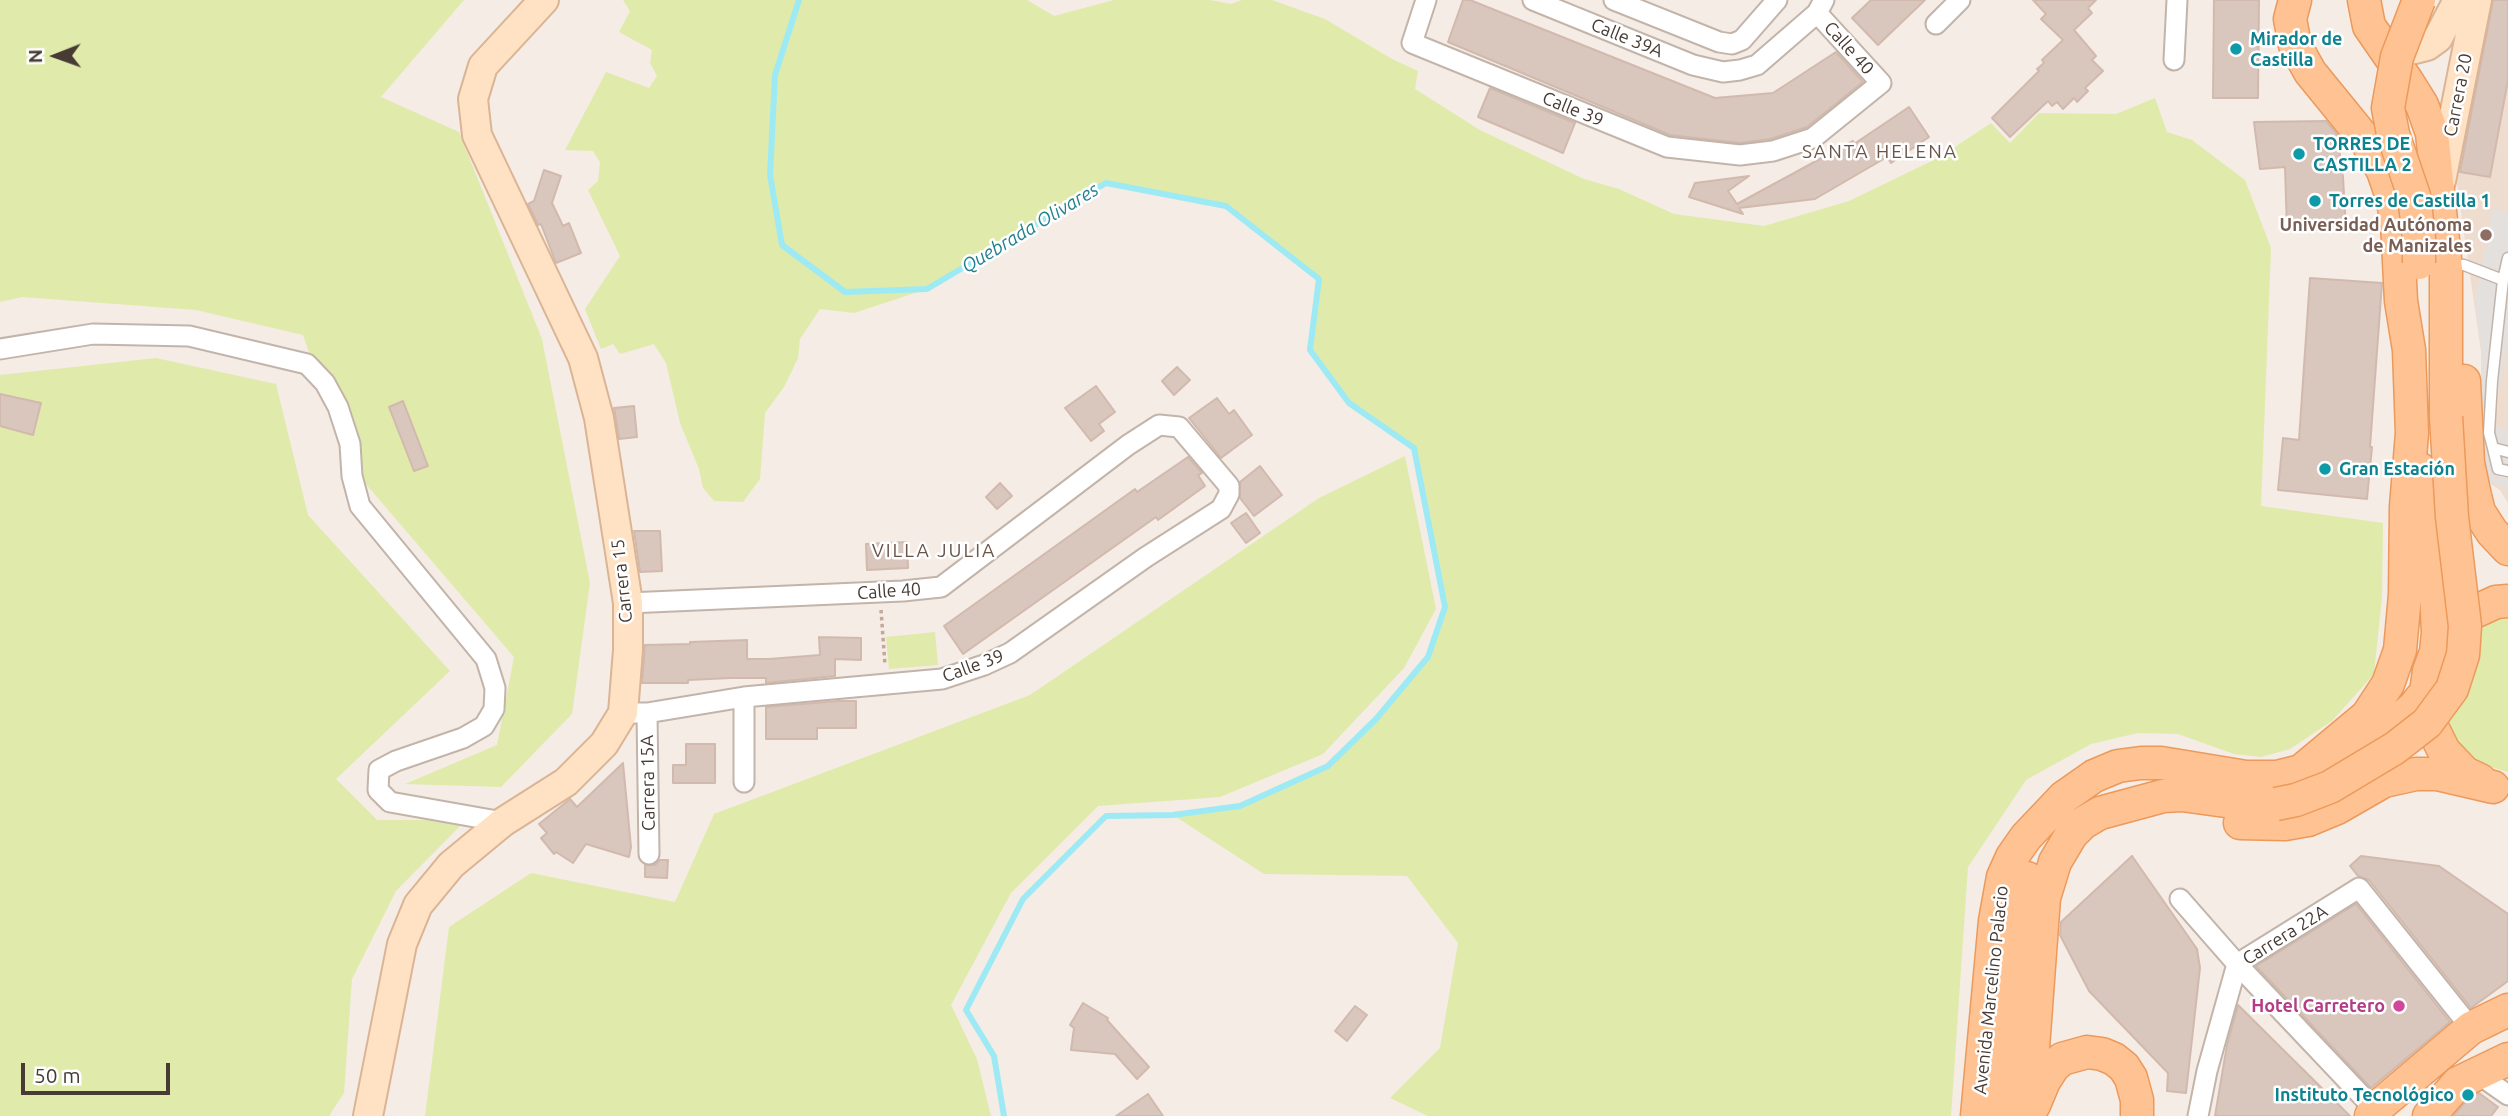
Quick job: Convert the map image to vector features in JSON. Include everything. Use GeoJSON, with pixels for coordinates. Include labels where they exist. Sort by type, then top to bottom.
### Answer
{"type":"FeatureCollection","features":[{"type":"Feature","properties":{"kind":"main road","name":"Carrera 15"},"geometry":{"type":"LineString","coordinates":[[368,1116],[402,944],[418,905],[451,865],[503,822],[566,782],[635,713],[628,650],[628,603],[599,418],[583,358],[477,135],[473,99],[483,66],[544,0]]}},
{"type":"Feature","properties":{"kind":"main road"},"geometry":{"type":"LineString","coordinates":[[2295,0],[2290,19],[2295,45],[2310,72],[2367,142],[2383,172],[2397,223],[2401,301],[2409,350],[2412,433],[2400,650],[2388,684],[2367,716],[2301,771]]}},
{"type":"Feature","properties":{"kind":"main road"},"geometry":{"type":"LineString","coordinates":[[2029,1116],[2044,898],[2055,862],[2071,835],[2083,823],[2112,808],[2164,796],[2182,795],[2240,803],[2276,804],[2296,800],[2330,787],[2395,748],[2427,723],[2452,689],[2463,655],[2465,626],[2452,517],[2437,266],[2440,191],[2432,134],[2422,105],[2369,26],[2364,0]]}},
{"type":"Feature","properties":{"kind":"main road"},"geometry":{"type":"LineString","coordinates":[[2419,0],[2398,57],[2388,108],[2393,134],[2414,196],[2419,238],[2437,266],[2462,322],[2468,463],[2474,496],[2479,512],[2492,532],[2508,549]]}},
{"type":"Feature","properties":{"kind":"main road","name":"Carrera 20"},"geometry":{"type":"LineString","coordinates":[[2377,39],[2394,49],[2407,51],[2427,46],[2438,38],[2458,0]]}},
{"type":"Feature","properties":{"kind":"main road","name":"Carrera 20"},"geometry":{"type":"LineString","coordinates":[[2440,191],[2477,0]]}},
{"type":"Feature","properties":{"kind":"main road"},"geometry":{"type":"LineString","coordinates":[[2409,350],[2418,295],[2437,266]]}},
{"type":"Feature","properties":{"kind":"main road"},"geometry":{"type":"LineString","coordinates":[[2412,433],[2427,505],[2435,569],[2438,633],[2436,652]]}},
{"type":"Feature","properties":{"kind":"main road"},"geometry":{"type":"LineString","coordinates":[[2501,788],[2465,773],[2444,751],[2430,723],[2426,692],[2429,671],[2436,652],[2451,630],[2472,613],[2496,602],[2508,601]]}},
{"type":"Feature","properties":{"kind":"main road","name":"Avenida Marcelino Palacio"},"geometry":{"type":"LineString","coordinates":[[1977,1116],[1995,920],[2003,877],[2012,857],[2026,837],[2064,797],[2094,776],[2118,766],[2141,762],[2161,762],[2246,777],[2277,777],[2301,771],[2333,761],[2364,743],[2399,720],[2426,692]]}},
{"type":"Feature","properties":{"kind":"main road"},"geometry":{"type":"LineString","coordinates":[[2143,803],[2166,811],[2231,823],[2285,824],[2308,820],[2337,808],[2384,781],[2400,777],[2437,774],[2501,788]]}},
{"type":"Feature","properties":{"kind":"main road"},"geometry":{"type":"LineString","coordinates":[[2001,1116],[2018,930],[2026,879],[2064,797]]}},
{"type":"Feature","properties":{"kind":"main road"},"geometry":{"type":"LineString","coordinates":[[2375,1114],[2471,1028],[2508,1010]]}},
{"type":"Feature","properties":{"kind":"main road"},"geometry":{"type":"LineString","coordinates":[[2029,1116],[2053,1067],[2062,1059],[2087,1052],[2102,1054],[2124,1067],[2135,1090],[2137,1116]]}},
{"type":"Feature","properties":{"kind":"main road"},"geometry":{"type":"LineString","coordinates":[[2429,1116],[2458,1083],[2508,1059]]}},
{"type":"Feature","properties":{"kind":"street","name":"Calle 39"},"geometry":{"type":"LineString","coordinates":[[1426,0],[1412,43],[1667,147],[1740,155],[1773,151],[1813,138],[1881,83]]}},
{"type":"Feature","properties":{"kind":"street","name":"Calle 39A"},"geometry":{"type":"LineString","coordinates":[[1533,0],[1693,65],[1723,72],[1757,65],[1819,4]]}},
{"type":"Feature","properties":{"kind":"street","name":"Calle 39A"},"geometry":{"type":"LineString","coordinates":[[1614,0],[1719,42],[1732,44],[1742,40],[1777,0]]}},
{"type":"Feature","properties":{"kind":"street"},"geometry":{"type":"LineString","coordinates":[[1936,23],[1959,0]]}},
{"type":"Feature","properties":{"kind":"street"},"geometry":{"type":"LineString","coordinates":[[2174,60],[2177,0]]}},
{"type":"Feature","properties":{"kind":"street","name":"Calle 40"},"geometry":{"type":"LineString","coordinates":[[1819,4],[1881,83]]}},
{"type":"Feature","properties":{"kind":"street"},"geometry":{"type":"LineString","coordinates":[[0,349],[93,334],[189,336],[307,364],[325,383],[338,407],[350,444],[352,476],[360,506],[486,659],[495,688],[494,709],[484,726],[463,738],[396,761],[379,771],[378,790],[390,802],[503,822]]}},
{"type":"Feature","properties":{"kind":"street","name":"Calle 40"},"geometry":{"type":"LineString","coordinates":[[628,603],[941,587],[1128,444],[1159,425],[1179,427],[1229,486],[1229,494]]}},
{"type":"Feature","properties":{"kind":"street","name":"Calle 39"},"geometry":{"type":"LineString","coordinates":[[635,713],[744,697],[942,679],[1010,653],[1146,557],[1221,509],[1229,494]]}},
{"type":"Feature","properties":{"kind":"street"},"geometry":{"type":"LineString","coordinates":[[744,697],[744,782]]}},
{"type":"Feature","properties":{"kind":"street","name":"Carrera 15A"},"geometry":{"type":"LineString","coordinates":[[635,713],[649,854]]}},
{"type":"Feature","properties":{"kind":"street","name":"Carrera 22A"},"geometry":{"type":"LineString","coordinates":[[2198,1116],[2207,1071],[2237,964],[2359,888],[2471,1028]]}},
{"type":"Feature","properties":{"kind":"street"},"geometry":{"type":"LineString","coordinates":[[2180,899],[2375,1114]]}},
{"type":"Feature","properties":{"kind":"street"},"geometry":{"type":"LineString","coordinates":[[2478,1074],[2508,1096]]}},
{"type":"Feature","properties":{"kind":"lane"},"geometry":{"type":"LineString","coordinates":[[2508,258],[2503,280],[2492,381],[2489,433],[2498,469],[2508,471]]}},
{"type":"Feature","properties":{"kind":"lane"},"geometry":{"type":"LineString","coordinates":[[2437,266],[2464,265],[2503,280]]}},
{"type":"Feature","properties":{"kind":"lane"},"geometry":{"type":"LineString","coordinates":[[2493,448],[2508,452]]}},
{"type":"Feature","properties":{"kind":"path"},"geometry":{"type":"LineString","coordinates":[[880,592],[886,685]]}},
{"type":"Feature","properties":{"kind":"shaded area","name":"Universidad Autónoma de Manizales"},"geometry":{"type":"Polygon","coordinates":[[[2486,0],[2508,0],[2508,503],[2500,490],[2491,484],[2485,462],[2481,429],[2481,351],[2455,171],[2486,0]]]}},
{"type":"Feature","properties":{"kind":"shaded area"},"geometry":{"type":"Polygon","coordinates":[[[2493,209],[2508,213],[2508,343],[2492,425],[2508,430],[2508,488],[2491,484],[2481,429],[2481,351],[2475,299],[2493,209]]]}},
{"type":"Feature","properties":{"kind":"green space"},"geometry":{"type":"Polygon","coordinates":[[[0,0],[464,0],[381,97],[459,132],[542,339],[590,583],[572,714],[501,787],[405,784],[497,745],[514,657],[347,462],[303,335],[196,310],[22,297],[0,302],[0,0]]]}},
{"type":"Feature","properties":{"kind":"green space"},"geometry":{"type":"Polygon","coordinates":[[[623,0],[1027,0],[1054,16],[1114,0],[1210,0],[1231,4],[1242,0],[1272,0],[1325,19],[1392,59],[1418,71],[1415,89],[1480,130],[1584,179],[1619,189],[1674,214],[1764,226],[1849,201],[1940,157],[1991,123],[2010,143],[2039,113],[2116,114],[2155,98],[2167,132],[2192,140],[2245,180],[2271,248],[2261,506],[2383,523],[2382,597],[2374,674],[2332,721],[2290,749],[2261,757],[2234,754],[2178,734],[2138,733],[2091,744],[2026,780],[1968,867],[1951,1116],[1428,1116],[1390,1098],[1440,1048],[1458,943],[1407,876],[1264,874],[1173,815],[1240,806],[1328,766],[1376,719],[1428,657],[1445,607],[1414,448],[1349,403],[1310,350],[1319,279],[1226,206],[1105,183],[927,289],[854,313],[820,309],[800,339],[798,358],[784,387],[765,413],[760,479],[743,502],[714,501],[703,488],[699,469],[680,423],[666,363],[654,344],[620,354],[613,344],[601,349],[585,309],[620,256],[588,190],[598,181],[600,162],[593,151],[565,150],[606,72],[649,88],[657,76],[650,63],[652,50],[619,32],[630,11],[623,0]]]}},
{"type":"Feature","properties":{"kind":"green space"},"geometry":{"type":"Polygon","coordinates":[[[156,358],[276,384],[308,515],[450,671],[336,779],[377,820],[466,820],[396,891],[352,979],[344,1093],[329,1116],[0,1116],[0,375],[156,358]]]}},
{"type":"Feature","properties":{"kind":"green space"},"geometry":{"type":"Polygon","coordinates":[[[1405,456],[1436,609],[1404,668],[1323,754],[1220,797],[1098,806],[1011,893],[951,1005],[977,1059],[991,1116],[425,1116],[449,927],[531,873],[675,902],[714,814],[1030,695],[1319,498],[1405,456]]]}},
{"type":"Feature","properties":{"kind":"green space"},"geometry":{"type":"Polygon","coordinates":[[[2508,617],[2508,772],[2487,766],[2473,758],[2459,745],[2446,723],[2459,644],[2482,625],[2508,617]]]}},
{"type":"Feature","properties":{"kind":"green space"},"geometry":{"type":"Polygon","coordinates":[[[935,632],[938,665],[889,669],[886,637],[935,632]]]}},
{"type":"Feature","properties":{"kind":"building"},"geometry":{"type":"Polygon","coordinates":[[[1463,0],[1470,0],[1715,98],[1773,93],[1836,52],[1863,82],[1807,127],[1770,139],[1740,143],[1670,135],[1448,42],[1463,0]]]}},
{"type":"Feature","properties":{"kind":"building"},"geometry":{"type":"Polygon","coordinates":[[[1871,0],[1925,0],[1878,45],[1852,18],[1871,0]]]}},
{"type":"Feature","properties":{"kind":"building"},"geometry":{"type":"Polygon","coordinates":[[[2033,0],[2096,0],[2088,8],[2092,13],[2074,30],[2096,56],[2092,60],[2103,71],[2085,88],[2088,91],[2077,102],[2074,98],[2063,109],[2057,102],[2052,106],[2048,101],[2010,137],[1992,118],[2039,71],[2037,69],[2044,63],[2042,60],[2063,40],[2041,19],[2046,14],[2033,0]]]}},
{"type":"Feature","properties":{"kind":"building","name":"Mirador de Castilla"},"geometry":{"type":"Polygon","coordinates":[[[2214,0],[2259,0],[2258,98],[2213,98],[2214,0]]]}},
{"type":"Feature","properties":{"kind":"building"},"geometry":{"type":"Polygon","coordinates":[[[2493,0],[2508,0],[2508,80],[2490,177],[2460,172],[2493,0]]]}},
{"type":"Feature","properties":{"kind":"building"},"geometry":{"type":"Polygon","coordinates":[[[1490,88],[1575,123],[1563,153],[1478,117],[1490,88]]]}},
{"type":"Feature","properties":{"kind":"building"},"geometry":{"type":"Polygon","coordinates":[[[1909,107],[1929,137],[1891,163],[1887,157],[1815,199],[1739,208],[1743,214],[1689,197],[1695,183],[1749,176],[1728,191],[1737,204],[1853,141],[1854,144],[1909,107]]]}},
{"type":"Feature","properties":{"kind":"building"},"geometry":{"type":"Polygon","coordinates":[[[2326,121],[2337,134],[2346,229],[2287,231],[2285,167],[2260,169],[2254,122],[2326,121]]]}},
{"type":"Feature","properties":{"kind":"building"},"geometry":{"type":"Polygon","coordinates":[[[544,170],[561,176],[552,203],[563,226],[569,223],[581,253],[556,263],[541,224],[538,225],[528,204],[534,201],[544,170]]]}},
{"type":"Feature","properties":{"kind":"building"},"geometry":{"type":"Polygon","coordinates":[[[2310,278],[2382,283],[2367,499],[2278,490],[2283,438],[2299,440],[2310,278]]]}},
{"type":"Feature","properties":{"kind":"building"},"geometry":{"type":"Polygon","coordinates":[[[1177,367],[1190,380],[1174,395],[1162,381],[1177,367]]]}},
{"type":"Feature","properties":{"kind":"building"},"geometry":{"type":"Polygon","coordinates":[[[1096,386],[1115,412],[1099,424],[1104,431],[1091,441],[1065,408],[1096,386]]]}},
{"type":"Feature","properties":{"kind":"building"},"geometry":{"type":"Polygon","coordinates":[[[0,394],[41,403],[33,435],[0,426],[0,394]]]}},
{"type":"Feature","properties":{"kind":"building"},"geometry":{"type":"Polygon","coordinates":[[[1217,398],[1229,414],[1234,410],[1252,435],[1221,458],[1189,418],[1217,398]]]}},
{"type":"Feature","properties":{"kind":"building"},"geometry":{"type":"Polygon","coordinates":[[[403,401],[428,466],[414,471],[389,407],[403,401]]]}},
{"type":"Feature","properties":{"kind":"building"},"geometry":{"type":"Polygon","coordinates":[[[634,406],[637,437],[619,439],[614,408],[634,406]]]}},
{"type":"Feature","properties":{"kind":"building"},"geometry":{"type":"Polygon","coordinates":[[[1188,457],[1202,473],[1198,475],[1205,486],[1158,520],[1156,517],[963,654],[944,626],[1135,489],[1137,492],[1188,457]]]}},
{"type":"Feature","properties":{"kind":"building"},"geometry":{"type":"Polygon","coordinates":[[[1260,466],[1282,495],[1254,516],[1240,498],[1240,482],[1260,466]]]}},
{"type":"Feature","properties":{"kind":"building"},"geometry":{"type":"Polygon","coordinates":[[[1000,483],[1012,496],[997,509],[986,497],[1000,483]]]}},
{"type":"Feature","properties":{"kind":"building"},"geometry":{"type":"Polygon","coordinates":[[[1246,513],[1260,533],[1246,543],[1231,523],[1246,513]]]}},
{"type":"Feature","properties":{"kind":"building"},"geometry":{"type":"Polygon","coordinates":[[[634,531],[660,531],[662,571],[640,572],[634,531]]]}},
{"type":"Feature","properties":{"kind":"building"},"geometry":{"type":"Polygon","coordinates":[[[907,542],[908,568],[867,570],[866,544],[907,542]]]}},
{"type":"Feature","properties":{"kind":"building"},"geometry":{"type":"Polygon","coordinates":[[[819,637],[861,638],[861,660],[835,659],[835,676],[766,683],[766,678],[731,678],[688,680],[688,683],[642,683],[645,645],[747,640],[747,659],[769,659],[820,655],[819,637]]]}},
{"type":"Feature","properties":{"kind":"building"},"geometry":{"type":"Polygon","coordinates":[[[856,701],[856,728],[817,728],[817,739],[766,739],[766,707],[856,701]]]}},
{"type":"Feature","properties":{"kind":"building"},"geometry":{"type":"Polygon","coordinates":[[[686,744],[715,744],[715,783],[673,783],[673,765],[686,765],[686,744]]]}},
{"type":"Feature","properties":{"kind":"building"},"geometry":{"type":"Polygon","coordinates":[[[623,763],[631,847],[629,857],[586,844],[573,863],[556,852],[554,854],[541,838],[547,833],[539,824],[570,799],[577,807],[623,763]]]}},
{"type":"Feature","properties":{"kind":"building"},"geometry":{"type":"Polygon","coordinates":[[[2132,856],[2197,949],[2200,968],[2186,1093],[2167,1091],[2168,1073],[2089,991],[2060,935],[2061,922],[2132,856]]]}},
{"type":"Feature","properties":{"kind":"building"},"geometry":{"type":"Polygon","coordinates":[[[2361,856],[2439,866],[2508,914],[2508,981],[2471,1008],[2369,880],[2358,876],[2350,866],[2361,856]]]}},
{"type":"Feature","properties":{"kind":"building"},"geometry":{"type":"Polygon","coordinates":[[[660,860],[668,860],[667,878],[645,877],[645,865],[655,865],[660,860]]]}},
{"type":"Feature","properties":{"kind":"building"},"geometry":{"type":"Polygon","coordinates":[[[2356,904],[2450,1022],[2371,1088],[2256,966],[2356,904]]]}},
{"type":"Feature","properties":{"kind":"building"},"geometry":{"type":"Polygon","coordinates":[[[1083,1003],[1108,1018],[1149,1067],[1137,1079],[1115,1054],[1071,1050],[1074,1028],[1070,1025],[1083,1003]]]}},
{"type":"Feature","properties":{"kind":"building"},"geometry":{"type":"Polygon","coordinates":[[[2238,1005],[2350,1116],[2215,1116],[2227,1045],[2238,1005]]]}},
{"type":"Feature","properties":{"kind":"building"},"geometry":{"type":"Polygon","coordinates":[[[1355,1006],[1367,1015],[1347,1041],[1335,1031],[1355,1006]]]}},
{"type":"Feature","properties":{"kind":"building"},"geometry":{"type":"Polygon","coordinates":[[[2479,1093],[2498,1107],[2491,1116],[2453,1116],[2469,1098],[2479,1093]]]}},
{"type":"Feature","properties":{"kind":"building"},"geometry":{"type":"Polygon","coordinates":[[[1148,1094],[1163,1116],[1116,1116],[1148,1094]]]}},
{"type":"Feature","properties":{"kind":"waterway","name":"Quebrada Olivares"},"geometry":{"type":"LineString","coordinates":[[799,0],[775,75],[770,175],[782,245],[845,292],[927,289],[1106,183],[1226,206],[1319,279],[1310,350],[1349,403],[1414,448],[1445,607],[1428,657],[1376,719],[1328,766],[1240,806],[1173,815],[1106,816],[1023,899],[966,1010],[994,1056],[1004,1116]]}},
{"type":"Feature","properties":{"kind":"place","name":"Mirador de Castilla"},"geometry":{"type":"Point","coordinates":[2236,49]}},
{"type":"Feature","properties":{"kind":"place","name":"TORRES DE CASTILLA 2"},"geometry":{"type":"Point","coordinates":[2299,154]}},
{"type":"Feature","properties":{"kind":"place","name":"Torres de Castilla 1"},"geometry":{"type":"Point","coordinates":[2315,201]}},
{"type":"Feature","properties":{"kind":"place","name":"Universidad Autónoma de Manizales"},"geometry":{"type":"Point","coordinates":[2486,235]}},
{"type":"Feature","properties":{"kind":"place","name":"Gran Estación"},"geometry":{"type":"Point","coordinates":[2325,469]}},
{"type":"Feature","properties":{"kind":"place","name":"Hotel Carretero"},"geometry":{"type":"Point","coordinates":[2399,1006]}},
{"type":"Feature","properties":{"kind":"place","name":"Instituto Tecnológico"},"geometry":{"type":"Point","coordinates":[2468,1095]}},
{"type":"Feature","properties":{"kind":"district","name":"SANTA HELENA"},"geometry":{"type":"Point","coordinates":[1880,152]}},
{"type":"Feature","properties":{"kind":"district","name":"VILLA JULIA"},"geometry":{"type":"Point","coordinates":[934,551]}}]}
